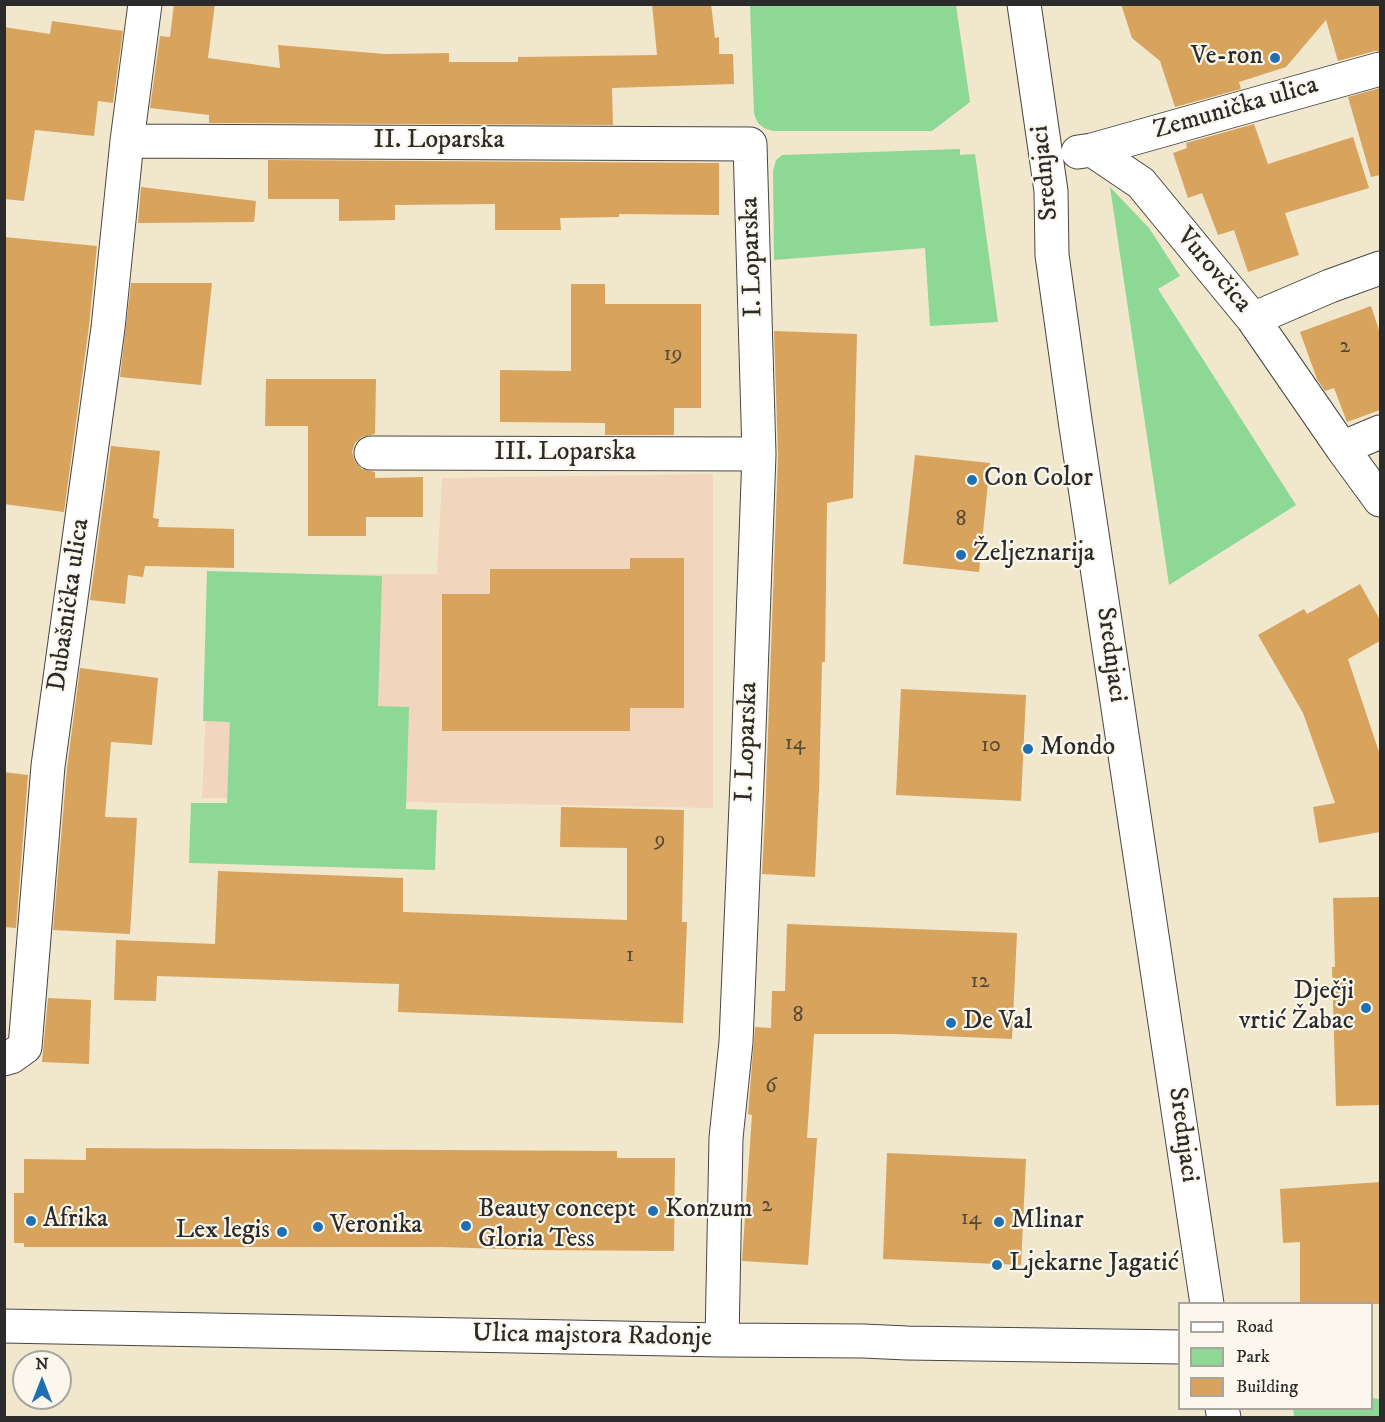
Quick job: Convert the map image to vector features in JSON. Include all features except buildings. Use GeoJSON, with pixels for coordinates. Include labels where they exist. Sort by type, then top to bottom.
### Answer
{"type":"FeatureCollection","features":[{"type":"Feature","properties":{"kind":"street"},"geometry":{"type":"LineString","coordinates":[[127,141],[145,4]]}},
{"type":"Feature","properties":{"kind":"street","name":"Srednjaci"},"geometry":{"type":"LineString","coordinates":[[1024,4],[1051,191],[1052,255],[1060,314],[1207,1302]]}},
{"type":"Feature","properties":{"kind":"street","name":"Zemunička ulica"},"geometry":{"type":"LineString","coordinates":[[1092,150],[1380,69]]}},
{"type":"Feature","properties":{"kind":"street","name":"II. Loparska"},"geometry":{"type":"LineString","coordinates":[[127,141],[750,144]]}},
{"type":"Feature","properties":{"kind":"street","name":"Dubašnička ulica"},"geometry":{"type":"LineString","coordinates":[[4,1059],[25,1047],[48,766],[108,328],[127,141]]}},
{"type":"Feature","properties":{"kind":"street","name":"I. Loparska"},"geometry":{"type":"LineString","coordinates":[[722,1340],[726,1138],[736,1042],[759,454],[750,144]]}},
{"type":"Feature","properties":{"kind":"street"},"geometry":{"type":"LineString","coordinates":[[1046,156],[1092,150]]}},
{"type":"Feature","properties":{"kind":"street","name":"Vurovčica"},"geometry":{"type":"LineString","coordinates":[[1092,150],[1141,183],[1253,319],[1380,500]]}},
{"type":"Feature","properties":{"kind":"street"},"geometry":{"type":"LineString","coordinates":[[1253,319],[1330,286],[1380,268]]}},
{"type":"Feature","properties":{"kind":"street"},"geometry":{"type":"LineString","coordinates":[[1342,448],[1380,432]]}},
{"type":"Feature","properties":{"kind":"street","name":"III. Loparska"},"geometry":{"type":"LineString","coordinates":[[371,453],[759,454]]}},
{"type":"Feature","properties":{"kind":"street","name":"Ulica majstora Radonje"},"geometry":{"type":"LineString","coordinates":[[4,1326],[1178,1347]]}},
{"type":"Feature","properties":{"kind":"shaded area"},"geometry":{"type":"Polygon","coordinates":[[[713,474],[713,808],[202,798],[212,575],[437,574],[442,478],[713,474]]]}},
{"type":"Feature","properties":{"kind":"green space"},"geometry":{"type":"Polygon","coordinates":[[[750,5],[956,5],[970,102],[932,131],[773,131],[764,128],[758,123],[754,114],[750,5]]]}},
{"type":"Feature","properties":{"kind":"green space"},"geometry":{"type":"Polygon","coordinates":[[[960,149],[960,155],[975,154],[998,322],[930,326],[925,248],[774,260],[773,171],[776,160],[782,155],[960,149]]]}},
{"type":"Feature","properties":{"kind":"green space"},"geometry":{"type":"Polygon","coordinates":[[[1110,187],[1149,228],[1180,276],[1158,289],[1296,505],[1169,585],[1110,187]]]}},
{"type":"Feature","properties":{"kind":"green space"},"geometry":{"type":"Polygon","coordinates":[[[207,571],[382,576],[378,706],[409,707],[406,809],[437,810],[435,870],[189,863],[191,803],[227,803],[230,722],[203,721],[207,571]]]}},
{"type":"Feature","properties":{"kind":"green space"},"geometry":{"type":"Polygon","coordinates":[[[1373,1398],[1380,1399],[1380,1417],[1294,1417],[1293,1410],[1373,1410],[1373,1398]]]}},
{"type":"Feature","properties":{"kind":"place","name":"Ve-ron"},"geometry":{"type":"Point","coordinates":[1275,58]}},
{"type":"Feature","properties":{"kind":"place","name":"Con Color"},"geometry":{"type":"Point","coordinates":[972,480]}},
{"type":"Feature","properties":{"kind":"place","name":"Željeznarija"},"geometry":{"type":"Point","coordinates":[961,555]}},
{"type":"Feature","properties":{"kind":"place","name":"Mondo"},"geometry":{"type":"Point","coordinates":[1028,749]}},
{"type":"Feature","properties":{"kind":"place","name":"Dječji vrtić Žabac"},"geometry":{"type":"Point","coordinates":[1366,1008]}},
{"type":"Feature","properties":{"kind":"place","name":"De Val"},"geometry":{"type":"Point","coordinates":[951,1023]}},
{"type":"Feature","properties":{"kind":"place","name":"Konzum"},"geometry":{"type":"Point","coordinates":[653,1211]}},
{"type":"Feature","properties":{"kind":"place","name":"Afrika"},"geometry":{"type":"Point","coordinates":[31,1221]}},
{"type":"Feature","properties":{"kind":"place","name":"Mlinar"},"geometry":{"type":"Point","coordinates":[999,1222]}},
{"type":"Feature","properties":{"kind":"place","name":"Beauty concept Gloria Tess"},"geometry":{"type":"Point","coordinates":[466,1226]}},
{"type":"Feature","properties":{"kind":"place","name":"Veronika"},"geometry":{"type":"Point","coordinates":[318,1227]}},
{"type":"Feature","properties":{"kind":"place","name":"Lex legis"},"geometry":{"type":"Point","coordinates":[282,1232]}},
{"type":"Feature","properties":{"kind":"place","name":"Ljekarne Jagatić"},"geometry":{"type":"Point","coordinates":[997,1265]}}]}
